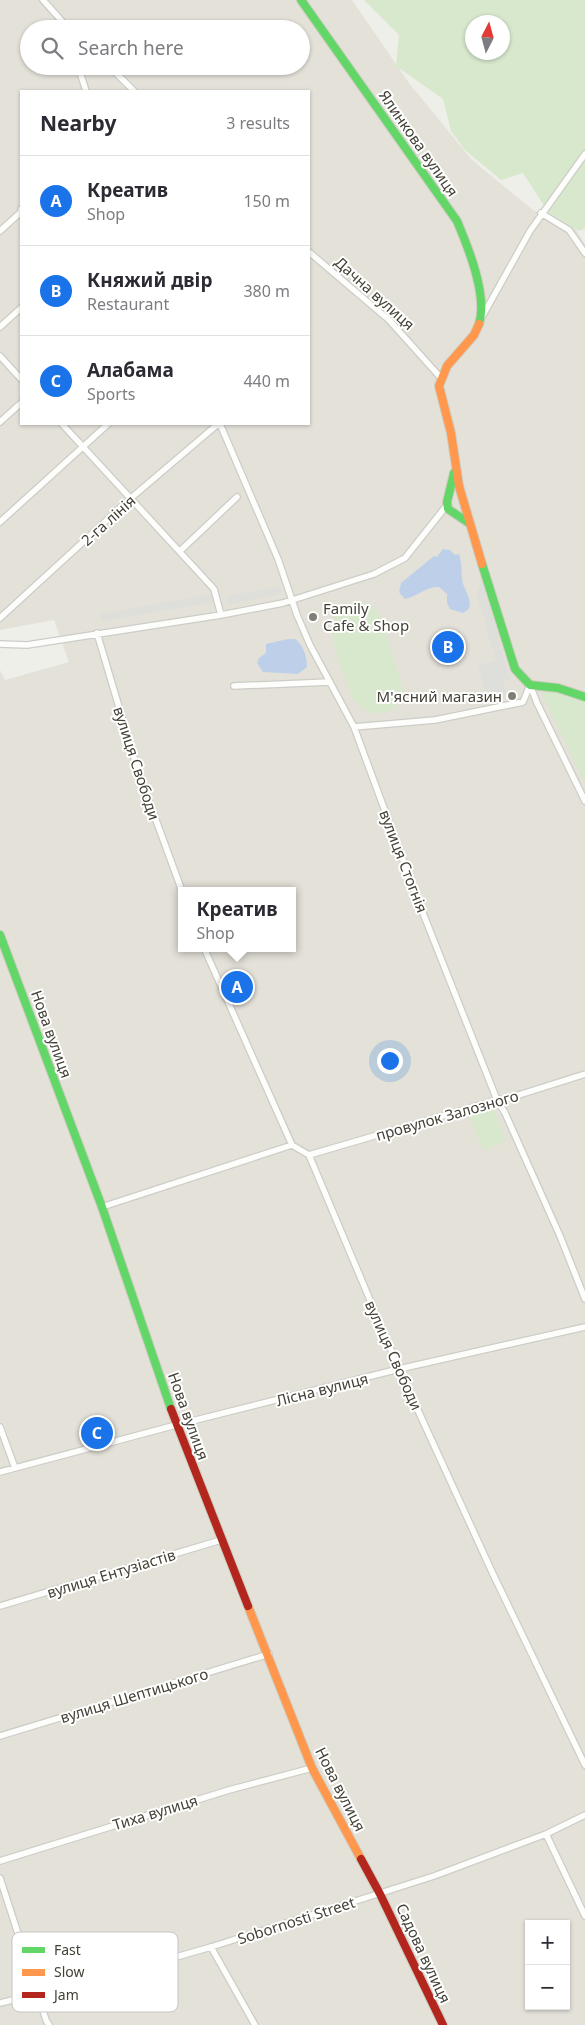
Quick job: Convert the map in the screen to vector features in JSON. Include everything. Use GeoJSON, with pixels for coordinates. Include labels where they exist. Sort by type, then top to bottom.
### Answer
{"type":"FeatureCollection","features":[{"type":"Feature","properties":{"kind":"street"},"geometry":{"type":"LineString","coordinates":[[43,0],[61,20]]}},
{"type":"Feature","properties":{"kind":"street","name":"Ялинкова вулиця"},"geometry":{"type":"LineString","coordinates":[[301,0],[457,221],[466,240],[476,272],[482,317]]}},
{"type":"Feature","properties":{"kind":"street"},"geometry":{"type":"LineString","coordinates":[[81,75],[86,90]]}},
{"type":"Feature","properties":{"kind":"street"},"geometry":{"type":"LineString","coordinates":[[119,75],[133,90]]}},
{"type":"Feature","properties":{"kind":"street"},"geometry":{"type":"LineString","coordinates":[[585,154],[542,213],[482,317],[479,328],[453,359],[441,378],[441,397],[449,424],[455,469],[495,610],[515,669],[530,685],[537,704],[585,801]]}},
{"type":"Feature","properties":{"kind":"street"},"geometry":{"type":"LineString","coordinates":[[0,231],[20,213]]}},
{"type":"Feature","properties":{"kind":"street"},"geometry":{"type":"LineString","coordinates":[[542,213],[569,230],[585,253]]}},
{"type":"Feature","properties":{"kind":"street","name":"Дачна вулиця"},"geometry":{"type":"LineString","coordinates":[[310,253],[389,320],[441,378]]}},
{"type":"Feature","properties":{"kind":"street"},"geometry":{"type":"LineString","coordinates":[[0,327],[20,309]]}},
{"type":"Feature","properties":{"kind":"street"},"geometry":{"type":"LineString","coordinates":[[0,356],[20,378]]}},
{"type":"Feature","properties":{"kind":"street"},"geometry":{"type":"LineString","coordinates":[[0,422],[20,403]]}},
{"type":"Feature","properties":{"kind":"street"},"geometry":{"type":"LineString","coordinates":[[63,425],[214,589],[221,615]]}},
{"type":"Feature","properties":{"kind":"street"},"geometry":{"type":"LineString","coordinates":[[0,522],[107,425]]}},
{"type":"Feature","properties":{"kind":"street","name":"2-га лінія"},"geometry":{"type":"LineString","coordinates":[[0,618],[131,498],[218,425]]}},
{"type":"Feature","properties":{"kind":"street","name":"вулиця Стогнія"},"geometry":{"type":"LineString","coordinates":[[219,425],[278,559],[310,645],[354,727],[419,903],[497,1100],[506,1113],[560,1236],[585,1299]]}},
{"type":"Feature","properties":{"kind":"street"},"geometry":{"type":"LineString","coordinates":[[455,469],[448,510],[470,524]]}},
{"type":"Feature","properties":{"kind":"street"},"geometry":{"type":"LineString","coordinates":[[0,644],[27,645],[221,615],[293,601],[374,574],[405,558],[437,519],[448,502],[456,496],[465,503]]}},
{"type":"Feature","properties":{"kind":"street"},"geometry":{"type":"LineString","coordinates":[[180,552],[237,497]]}},
{"type":"Feature","properties":{"kind":"street"},"geometry":{"type":"LineString","coordinates":[[437,519],[463,511],[465,503]]}},
{"type":"Feature","properties":{"kind":"street","name":"вулиця Свободи"},"geometry":{"type":"LineString","coordinates":[[97,633],[138,771],[181,887]]}},
{"type":"Feature","properties":{"kind":"street"},"geometry":{"type":"LineString","coordinates":[[234,686],[330,682]]}},
{"type":"Feature","properties":{"kind":"street"},"geometry":{"type":"LineString","coordinates":[[530,685],[558,688],[585,697]]}},
{"type":"Feature","properties":{"kind":"street"},"geometry":{"type":"LineString","coordinates":[[354,727],[435,720],[523,702],[530,685]]}},
{"type":"Feature","properties":{"kind":"street","name":"Нова вулиця"},"geometry":{"type":"LineString","coordinates":[[0,935],[102,1207],[176,1425],[221,1540],[312,1768],[380,1894]]}},
{"type":"Feature","properties":{"kind":"street"},"geometry":{"type":"LineString","coordinates":[[206,952],[292,1145],[309,1155]]}},
{"type":"Feature","properties":{"kind":"street","name":"провулок Залозного"},"geometry":{"type":"LineString","coordinates":[[309,1155],[506,1099],[585,1074]]}},
{"type":"Feature","properties":{"kind":"street"},"geometry":{"type":"LineString","coordinates":[[102,1207],[292,1145]]}},
{"type":"Feature","properties":{"kind":"street","name":"вулиця Свободи"},"geometry":{"type":"LineString","coordinates":[[309,1155],[399,1370],[493,1574],[585,1765]]}},
{"type":"Feature","properties":{"kind":"street","name":"Лісна вулиця"},"geometry":{"type":"LineString","coordinates":[[0,1472],[176,1425],[399,1370],[585,1327]]}},
{"type":"Feature","properties":{"kind":"street"},"geometry":{"type":"LineString","coordinates":[[0,1427],[15,1468]]}},
{"type":"Feature","properties":{"kind":"street","name":"вулиця Ентузіастів"},"geometry":{"type":"LineString","coordinates":[[0,1606],[221,1540]]}},
{"type":"Feature","properties":{"kind":"street","name":"вулиця Шептицького"},"geometry":{"type":"LineString","coordinates":[[0,1736],[268,1654]]}},
{"type":"Feature","properties":{"kind":"street","name":"Тиха вулиця"},"geometry":{"type":"LineString","coordinates":[[0,1861],[229,1790],[312,1768]]}},
{"type":"Feature","properties":{"kind":"street","name":"Sobornosti Street"},"geometry":{"type":"LineString","coordinates":[[178,1956],[380,1894],[478,1861],[546,1834],[585,1815]]}},
{"type":"Feature","properties":{"kind":"street"},"geometry":{"type":"LineString","coordinates":[[546,1834],[585,1916]]}},
{"type":"Feature","properties":{"kind":"street"},"geometry":{"type":"LineString","coordinates":[[0,1878],[18,1932]]}},
{"type":"Feature","properties":{"kind":"street","name":"Садова вулиця"},"geometry":{"type":"LineString","coordinates":[[380,1894],[443,2025]]}},
{"type":"Feature","properties":{"kind":"street"},"geometry":{"type":"LineString","coordinates":[[211,1947],[255,2025]]}},
{"type":"Feature","properties":{"kind":"street","name":"Sobornosti Street"},"geometry":{"type":"LineString","coordinates":[[0,2003],[12,1999]]}},
{"type":"Feature","properties":{"kind":"street"},"geometry":{"type":"LineString","coordinates":[[43,2012],[50,2025]]}},
{"type":"Feature","properties":{"kind":"shaded area"},"geometry":{"type":"Polygon","coordinates":[[[0,0],[352,0],[409,83],[472,160],[533,210],[574,227],[585,244],[585,2025],[0,2025],[0,670],[5,680],[69,662],[54,620],[0,630],[0,0]]]}},
{"type":"Feature","properties":{"kind":"shaded area"},"geometry":{"type":"Polygon","coordinates":[[[482,581],[510,679],[503,682],[507,697],[489,703],[478,666],[496,660],[485,619],[476,595],[482,581]]]}},
{"type":"Feature","properties":{"kind":"shaded area"},"geometry":{"type":"Polygon","coordinates":[[[280,587],[281,594],[228,604],[226,596],[280,587]]]}},
{"type":"Feature","properties":{"kind":"shaded area"},"geometry":{"type":"Polygon","coordinates":[[[212,594],[213,602],[102,621],[101,614],[212,594]]]}},
{"type":"Feature","properties":{"kind":"green space"},"geometry":{"type":"Polygon","coordinates":[[[364,0],[585,0],[585,228],[579,231],[548,212],[523,173],[501,180],[465,150],[451,131],[443,99],[396,66],[399,35],[364,0]]]}},
{"type":"Feature","properties":{"kind":"green space"},"geometry":{"type":"Polygon","coordinates":[[[356,601],[371,605],[381,617],[403,690],[396,707],[382,713],[366,710],[352,698],[333,639],[332,623],[335,614],[347,604],[356,601]]]}},
{"type":"Feature","properties":{"kind":"green space"},"geometry":{"type":"Polygon","coordinates":[[[545,688],[585,702],[585,783],[543,696],[542,691],[545,688]]]}},
{"type":"Feature","properties":{"kind":"green space"},"geometry":{"type":"Polygon","coordinates":[[[489,1105],[493,1108],[506,1141],[483,1150],[467,1112],[489,1105]]]}},
{"type":"Feature","properties":{"kind":"water"},"geometry":{"type":"Polygon","coordinates":[[[443,549],[450,550],[455,555],[459,554],[463,582],[470,602],[468,610],[463,613],[450,609],[447,603],[447,594],[439,587],[430,588],[405,599],[399,592],[401,583],[434,556],[437,557],[443,549]]]}},
{"type":"Feature","properties":{"kind":"water"},"geometry":{"type":"Polygon","coordinates":[[[295,639],[300,644],[305,655],[307,667],[298,674],[263,672],[257,663],[259,658],[266,653],[266,644],[295,639]]]}},
{"type":"Feature","properties":{"kind":"traffic: fast"},"geometry":{"type":"LineString","coordinates":[[301,0],[457,221],[479,286],[481,300],[479,324]]}},
{"type":"Feature","properties":{"kind":"traffic: fast"},"geometry":{"type":"LineString","coordinates":[[454,473],[447,502],[448,509],[469,523]]}},
{"type":"Feature","properties":{"kind":"traffic: fast"},"geometry":{"type":"LineString","coordinates":[[482,564],[515,669],[530,685],[558,688],[585,697]]}},
{"type":"Feature","properties":{"kind":"traffic: fast"},"geometry":{"type":"LineString","coordinates":[[0,935],[102,1207],[171,1409]]}},
{"type":"Feature","properties":{"kind":"traffic: slow"},"geometry":{"type":"LineString","coordinates":[[479,324],[474,335],[447,366],[439,386],[451,433],[459,486],[482,564]]}},
{"type":"Feature","properties":{"kind":"traffic: slow"},"geometry":{"type":"LineString","coordinates":[[248,1606],[312,1768],[361,1859]]}},
{"type":"Feature","properties":{"kind":"traffic: jam"},"geometry":{"type":"LineString","coordinates":[[171,1409],[248,1606]]}},
{"type":"Feature","properties":{"kind":"traffic: jam"},"geometry":{"type":"LineString","coordinates":[[361,1859],[380,1894],[443,2025]]}},
{"type":"Feature","properties":{"kind":"place","name":"Family Cafe & Shop"},"geometry":{"type":"Point","coordinates":[313,617]}},
{"type":"Feature","properties":{"kind":"place","name":"Княжий двір"},"geometry":{"type":"Point","coordinates":[448,647]}},
{"type":"Feature","properties":{"kind":"place","name":"М'ясний магазин"},"geometry":{"type":"Point","coordinates":[512,696]}},
{"type":"Feature","properties":{"kind":"place","name":"Креатив"},"geometry":{"type":"Point","coordinates":[237,987]}},
{"type":"Feature","properties":{"kind":"place","name":"Алабама"},"geometry":{"type":"Point","coordinates":[97,1433]}}]}
